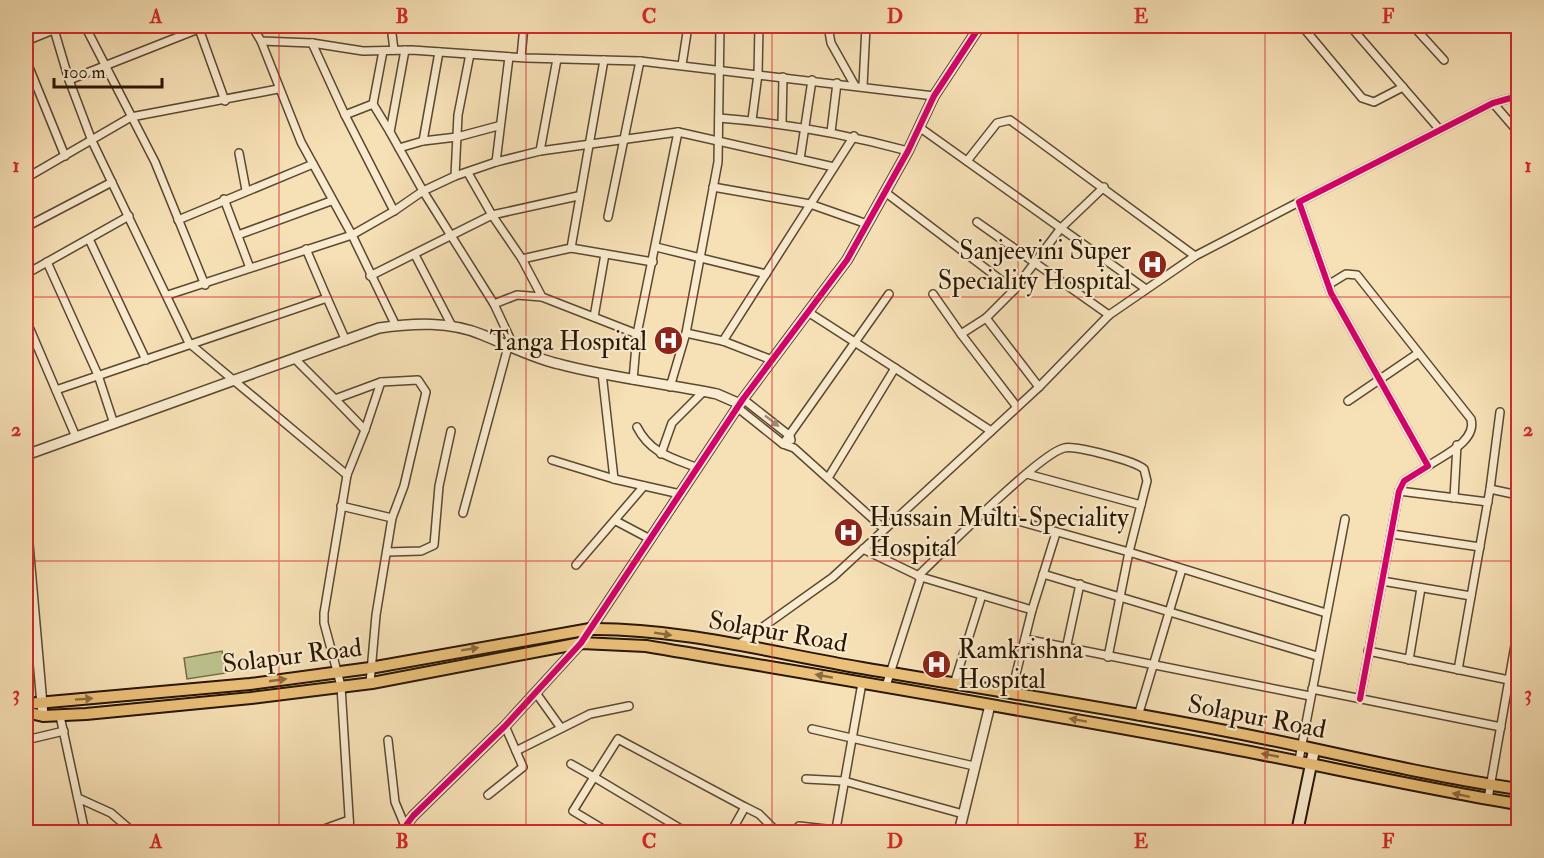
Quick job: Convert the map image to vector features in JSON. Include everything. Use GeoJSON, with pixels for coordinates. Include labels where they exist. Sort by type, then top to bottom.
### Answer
{"type":"FeatureCollection","features":[{"type":"Feature","properties":{"kind":"main road","name":"Solapur Road"},"geometry":{"type":"LineString","coordinates":[[26,704],[41,700],[82,699],[250,684],[370,668],[590,629],[648,631],[1138,716],[1518,789]]}},
{"type":"Feature","properties":{"kind":"main road","name":"Solapur Road"},"geometry":{"type":"LineString","coordinates":[[26,712],[43,716],[60,716],[251,699],[370,683],[581,643],[646,646],[1299,760],[1518,804]]}},
{"type":"Feature","properties":{"kind":"main road"},"geometry":{"type":"LineString","coordinates":[[1297,832],[1314,750]]}},
{"type":"Feature","properties":{"kind":"street"},"geometry":{"type":"LineString","coordinates":[[26,41],[53,27],[63,26]]}},
{"type":"Feature","properties":{"kind":"street"},"geometry":{"type":"LineString","coordinates":[[85,26],[155,162],[205,285]]}},
{"type":"Feature","properties":{"kind":"street"},"geometry":{"type":"LineString","coordinates":[[69,80],[201,26],[225,101]]}},
{"type":"Feature","properties":{"kind":"street"},"geometry":{"type":"LineString","coordinates":[[252,26],[261,41],[278,90],[313,164],[396,326]]}},
{"type":"Feature","properties":{"kind":"street"},"geometry":{"type":"LineString","coordinates":[[391,26],[394,50]]}},
{"type":"Feature","properties":{"kind":"street"},"geometry":{"type":"LineString","coordinates":[[521,57],[524,26]]}},
{"type":"Feature","properties":{"kind":"street"},"geometry":{"type":"LineString","coordinates":[[682,65],[688,26]]}},
{"type":"Feature","properties":{"kind":"street"},"geometry":{"type":"LineString","coordinates":[[670,387],[686,333],[713,187],[719,140],[720,26]]}},
{"type":"Feature","properties":{"kind":"street"},"geometry":{"type":"LineString","coordinates":[[752,120],[758,74],[759,26]]}},
{"type":"Feature","properties":{"kind":"street"},"geometry":{"type":"LineString","coordinates":[[828,26],[831,43],[854,84]]}},
{"type":"Feature","properties":{"kind":"street"},"geometry":{"type":"LineString","coordinates":[[863,86],[866,26]]}},
{"type":"Feature","properties":{"kind":"street"},"geometry":{"type":"LineString","coordinates":[[388,740],[394,802],[403,829],[505,726],[581,643],[740,404],[847,260],[908,151],[934,96],[980,26]]}},
{"type":"Feature","properties":{"kind":"street"},"geometry":{"type":"LineString","coordinates":[[1302,26],[1362,98],[1374,102],[1403,87]]}},
{"type":"Feature","properties":{"kind":"street"},"geometry":{"type":"LineString","coordinates":[[1350,26],[1440,130]]}},
{"type":"Feature","properties":{"kind":"street"},"geometry":{"type":"LineString","coordinates":[[1413,26],[1444,60]]}},
{"type":"Feature","properties":{"kind":"street"},"geometry":{"type":"LineString","coordinates":[[53,27],[69,80],[92,141],[189,343],[347,475]]}},
{"type":"Feature","properties":{"kind":"street"},"geometry":{"type":"LineString","coordinates":[[261,41],[312,43],[363,51],[405,50],[509,57],[640,61],[854,84],[934,96]]}},
{"type":"Feature","properties":{"kind":"street"},"geometry":{"type":"LineString","coordinates":[[312,43],[394,212]]}},
{"type":"Feature","properties":{"kind":"street"},"geometry":{"type":"LineString","coordinates":[[390,132],[405,50]]}},
{"type":"Feature","properties":{"kind":"street"},"geometry":{"type":"LineString","coordinates":[[383,51],[373,104],[423,191],[494,303],[512,349],[463,513]]}},
{"type":"Feature","properties":{"kind":"street"},"geometry":{"type":"LineString","coordinates":[[423,141],[439,52]]}},
{"type":"Feature","properties":{"kind":"street"},"geometry":{"type":"LineString","coordinates":[[455,176],[457,136],[470,54]]}},
{"type":"Feature","properties":{"kind":"street"},"geometry":{"type":"LineString","coordinates":[[496,162],[498,126],[509,57]]}},
{"type":"Feature","properties":{"kind":"street"},"geometry":{"type":"LineString","coordinates":[[540,152],[557,59]]}},
{"type":"Feature","properties":{"kind":"street"},"geometry":{"type":"LineString","coordinates":[[26,60],[65,156]]}},
{"type":"Feature","properties":{"kind":"street"},"geometry":{"type":"LineString","coordinates":[[571,248],[578,196],[604,60]]}},
{"type":"Feature","properties":{"kind":"street"},"geometry":{"type":"LineString","coordinates":[[608,217],[640,61]]}},
{"type":"Feature","properties":{"kind":"street"},"geometry":{"type":"LineString","coordinates":[[782,123],[783,77]]}},
{"type":"Feature","properties":{"kind":"street"},"geometry":{"type":"LineString","coordinates":[[800,159],[812,80]]}},
{"type":"Feature","properties":{"kind":"street"},"geometry":{"type":"LineString","coordinates":[[831,132],[837,83]]}},
{"type":"Feature","properties":{"kind":"street"},"geometry":{"type":"LineString","coordinates":[[26,178],[131,117],[278,90]]}},
{"type":"Feature","properties":{"kind":"street"},"geometry":{"type":"LineString","coordinates":[[737,646],[833,578],[883,528],[1040,387],[1109,315],[1195,256],[1493,103],[1518,96]]}},
{"type":"Feature","properties":{"kind":"street"},"geometry":{"type":"LineString","coordinates":[[1493,103],[1518,132]]}},
{"type":"Feature","properties":{"kind":"street"},"geometry":{"type":"LineString","coordinates":[[345,115],[373,104]]}},
{"type":"Feature","properties":{"kind":"street"},"geometry":{"type":"LineString","coordinates":[[719,118],[805,127],[854,136],[908,151]]}},
{"type":"Feature","properties":{"kind":"street"},"geometry":{"type":"LineString","coordinates":[[967,161],[997,123],[1010,120],[1195,256]]}},
{"type":"Feature","properties":{"kind":"street"},"geometry":{"type":"LineString","coordinates":[[399,148],[498,126]]}},
{"type":"Feature","properties":{"kind":"street"},"geometry":{"type":"LineString","coordinates":[[919,126],[1146,289]]}},
{"type":"Feature","properties":{"kind":"street"},"geometry":{"type":"LineString","coordinates":[[633,380],[637,334],[678,132]]}},
{"type":"Feature","properties":{"kind":"street"},"geometry":{"type":"LineString","coordinates":[[168,296],[351,235],[394,212],[423,191],[455,176],[496,162],[540,152],[678,132],[834,167]]}},
{"type":"Feature","properties":{"kind":"street"},"geometry":{"type":"LineString","coordinates":[[723,342],[854,136]]}},
{"type":"Feature","properties":{"kind":"street"},"geometry":{"type":"LineString","coordinates":[[239,153],[246,190]]}},
{"type":"Feature","properties":{"kind":"street"},"geometry":{"type":"LineString","coordinates":[[178,220],[313,164]]}},
{"type":"Feature","properties":{"kind":"street"},"geometry":{"type":"LineString","coordinates":[[468,173],[492,215],[522,259],[542,297]]}},
{"type":"Feature","properties":{"kind":"street"},"geometry":{"type":"LineString","coordinates":[[26,227],[112,182]]}},
{"type":"Feature","properties":{"kind":"street"},"geometry":{"type":"LineString","coordinates":[[713,187],[810,204],[867,224]]}},
{"type":"Feature","properties":{"kind":"street"},"geometry":{"type":"LineString","coordinates":[[961,334],[986,318],[1014,290],[1061,228],[1104,187]]}},
{"type":"Feature","properties":{"kind":"street"},"geometry":{"type":"LineString","coordinates":[[885,192],[1014,290]]}},
{"type":"Feature","properties":{"kind":"street"},"geometry":{"type":"LineString","coordinates":[[370,276],[492,215],[578,196]]}},
{"type":"Feature","properties":{"kind":"street"},"geometry":{"type":"LineString","coordinates":[[224,199],[250,268]]}},
{"type":"Feature","properties":{"kind":"street"},"geometry":{"type":"LineString","coordinates":[[238,235],[331,201]]}},
{"type":"Feature","properties":{"kind":"street"},"geometry":{"type":"LineString","coordinates":[[1299,202],[1328,285],[1428,466]]}},
{"type":"Feature","properties":{"kind":"street"},"geometry":{"type":"LineString","coordinates":[[26,274],[129,216]]}},
{"type":"Feature","properties":{"kind":"street"},"geometry":{"type":"LineString","coordinates":[[977,222],[1036,261],[1109,315]]}},
{"type":"Feature","properties":{"kind":"street"},"geometry":{"type":"LineString","coordinates":[[89,239],[146,360]]}},
{"type":"Feature","properties":{"kind":"street"},"geometry":{"type":"LineString","coordinates":[[656,247],[766,274]]}},
{"type":"Feature","properties":{"kind":"street"},"geometry":{"type":"LineString","coordinates":[[522,259],[571,248],[653,262]]}},
{"type":"Feature","properties":{"kind":"street"},"geometry":{"type":"LineString","coordinates":[[306,249],[346,340]]}},
{"type":"Feature","properties":{"kind":"street"},"geometry":{"type":"LineString","coordinates":[[594,317],[605,254]]}},
{"type":"Feature","properties":{"kind":"street"},"geometry":{"type":"LineString","coordinates":[[415,255],[452,326]]}},
{"type":"Feature","properties":{"kind":"street"},"geometry":{"type":"LineString","coordinates":[[47,262],[99,375],[114,424]]}},
{"type":"Feature","properties":{"kind":"street"},"geometry":{"type":"LineString","coordinates":[[1328,285],[1346,274],[1357,275],[1417,354],[1471,419],[1472,432],[1457,446],[1404,481],[1399,491],[1360,699]]}},
{"type":"Feature","properties":{"kind":"street"},"geometry":{"type":"LineString","coordinates":[[783,444],[889,294]]}},
{"type":"Feature","properties":{"kind":"street"},"geometry":{"type":"LineString","coordinates":[[933,294],[1017,407]]}},
{"type":"Feature","properties":{"kind":"street"},"geometry":{"type":"LineString","coordinates":[[494,303],[517,295],[542,297],[637,334]]}},
{"type":"Feature","properties":{"kind":"street"},"geometry":{"type":"LineString","coordinates":[[56,390],[327,298]]}},
{"type":"Feature","properties":{"kind":"street"},"geometry":{"type":"LineString","coordinates":[[808,312],[991,431]]}},
{"type":"Feature","properties":{"kind":"street"},"geometry":{"type":"LineString","coordinates":[[986,318],[1040,387]]}},
{"type":"Feature","properties":{"kind":"street"},"geometry":{"type":"LineString","coordinates":[[26,320],[76,437]]}},
{"type":"Feature","properties":{"kind":"street"},"geometry":{"type":"LineString","coordinates":[[26,455],[297,360],[379,328],[396,326],[452,326],[482,334],[512,349],[559,364],[670,387],[704,391],[740,404],[790,436],[794,448]]}},
{"type":"Feature","properties":{"kind":"street"},"geometry":{"type":"LineString","coordinates":[[686,333],[723,342],[772,360]]}},
{"type":"Feature","properties":{"kind":"street"},"geometry":{"type":"LineString","coordinates":[[1347,401],[1417,354]]}},
{"type":"Feature","properties":{"kind":"street"},"geometry":{"type":"LineString","coordinates":[[297,360],[365,430]]}},
{"type":"Feature","properties":{"kind":"street"},"geometry":{"type":"LineString","coordinates":[[828,478],[895,368]]}},
{"type":"Feature","properties":{"kind":"street"},"geometry":{"type":"LineString","coordinates":[[602,373],[614,479]]}},
{"type":"Feature","properties":{"kind":"street"},"geometry":{"type":"LineString","coordinates":[[335,399],[381,382],[418,380],[426,392],[404,486],[392,518],[370,668],[370,683]]}},
{"type":"Feature","properties":{"kind":"street"},"geometry":{"type":"LineString","coordinates":[[350,832],[340,686],[327,635],[324,612],[347,475],[381,382]]}},
{"type":"Feature","properties":{"kind":"street"},"geometry":{"type":"LineString","coordinates":[[661,454],[672,423],[704,391]]}},
{"type":"Feature","properties":{"kind":"street"},"geometry":{"type":"LineString","coordinates":[[740,404],[783,444],[794,448],[883,528]]}},
{"type":"Feature","properties":{"kind":"street"},"geometry":{"type":"LineString","coordinates":[[1458,670],[1488,502],[1500,412]]}},
{"type":"Feature","properties":{"kind":"street"},"geometry":{"type":"LineString","coordinates":[[637,427],[647,444],[661,454],[698,468]]}},
{"type":"Feature","properties":{"kind":"street"},"geometry":{"type":"LineString","coordinates":[[387,552],[421,551],[434,545],[439,486],[451,431]]}},
{"type":"Feature","properties":{"kind":"street"},"geometry":{"type":"LineString","coordinates":[[1454,498],[1457,446]]}},
{"type":"Feature","properties":{"kind":"street"},"geometry":{"type":"LineString","coordinates":[[885,686],[919,576],[1028,474],[1054,453],[1071,447],[1140,465],[1147,475],[1108,657]]}},
{"type":"Feature","properties":{"kind":"street"},"geometry":{"type":"LineString","coordinates":[[552,460],[614,479],[680,494]]}},
{"type":"Feature","properties":{"kind":"street"},"geometry":{"type":"LineString","coordinates":[[1028,474],[1141,505]]}},
{"type":"Feature","properties":{"kind":"street"},"geometry":{"type":"LineString","coordinates":[[576,566],[644,486]]}},
{"type":"Feature","properties":{"kind":"street"},"geometry":{"type":"LineString","coordinates":[[1490,489],[1518,495]]}},
{"type":"Feature","properties":{"kind":"street"},"geometry":{"type":"LineString","coordinates":[[1399,491],[1488,502]]}},
{"type":"Feature","properties":{"kind":"street"},"geometry":{"type":"LineString","coordinates":[[341,506],[392,518]]}},
{"type":"Feature","properties":{"kind":"street"},"geometry":{"type":"LineString","coordinates":[[986,512],[1129,552],[1326,613]]}},
{"type":"Feature","properties":{"kind":"street"},"geometry":{"type":"LineString","coordinates":[[1299,760],[1317,656],[1345,519]]}},
{"type":"Feature","properties":{"kind":"street"},"geometry":{"type":"LineString","coordinates":[[26,521],[43,716]]}},
{"type":"Feature","properties":{"kind":"street"},"geometry":{"type":"LineString","coordinates":[[616,521],[650,539]]}},
{"type":"Feature","properties":{"kind":"street"},"geometry":{"type":"LineString","coordinates":[[1011,694],[1032,610],[1056,533]]}},
{"type":"Feature","properties":{"kind":"street"},"geometry":{"type":"LineString","coordinates":[[1392,534],[1480,547]]}},
{"type":"Feature","properties":{"kind":"street"},"geometry":{"type":"LineString","coordinates":[[863,549],[919,576],[1032,610]]}},
{"type":"Feature","properties":{"kind":"street"},"geometry":{"type":"LineString","coordinates":[[1138,716],[1182,569]]}},
{"type":"Feature","properties":{"kind":"street"},"geometry":{"type":"LineString","coordinates":[[1043,574],[1121,595],[1317,656]]}},
{"type":"Feature","properties":{"kind":"street"},"geometry":{"type":"LineString","coordinates":[[1382,581],[1471,596]]}},
{"type":"Feature","properties":{"kind":"street"},"geometry":{"type":"LineString","coordinates":[[1065,649],[1080,584]]}},
{"type":"Feature","properties":{"kind":"street"},"geometry":{"type":"LineString","coordinates":[[1409,660],[1421,588]]}},
{"type":"Feature","properties":{"kind":"street"},"geometry":{"type":"LineString","coordinates":[[954,684],[982,596]]}},
{"type":"Feature","properties":{"kind":"street"},"geometry":{"type":"LineString","coordinates":[[1488,799],[1513,675],[1518,628]]}},
{"type":"Feature","properties":{"kind":"street"},"geometry":{"type":"LineString","coordinates":[[1025,639],[1108,657],[1311,693],[1360,699],[1501,727]]}},
{"type":"Feature","properties":{"kind":"street"},"geometry":{"type":"LineString","coordinates":[[1368,651],[1458,670],[1513,675]]}},
{"type":"Feature","properties":{"kind":"street"},"geometry":{"type":"LineString","coordinates":[[836,829],[862,683]]}},
{"type":"Feature","properties":{"kind":"street"},"geometry":{"type":"LineString","coordinates":[[536,693],[550,709],[561,728]]}},
{"type":"Feature","properties":{"kind":"street"},"geometry":{"type":"LineString","coordinates":[[959,832],[990,705]]}},
{"type":"Feature","properties":{"kind":"street"},"geometry":{"type":"LineString","coordinates":[[516,751],[590,714],[629,706]]}},
{"type":"Feature","properties":{"kind":"street"},"geometry":{"type":"LineString","coordinates":[[60,716],[85,832]]}},
{"type":"Feature","properties":{"kind":"street"},"geometry":{"type":"LineString","coordinates":[[488,795],[523,767],[505,726]]}},
{"type":"Feature","properties":{"kind":"street"},"geometry":{"type":"LineString","coordinates":[[812,729],[974,766]]}},
{"type":"Feature","properties":{"kind":"street"},"geometry":{"type":"LineString","coordinates":[[26,740],[64,731]]}},
{"type":"Feature","properties":{"kind":"street"},"geometry":{"type":"LineString","coordinates":[[608,832],[573,811],[618,739],[759,814],[777,832]]}},
{"type":"Feature","properties":{"kind":"street"},"geometry":{"type":"LineString","coordinates":[[571,764],[686,832]]}},
{"type":"Feature","properties":{"kind":"street"},"geometry":{"type":"LineString","coordinates":[[806,779],[844,781],[963,814]]}},
{"type":"Feature","properties":{"kind":"street"},"geometry":{"type":"LineString","coordinates":[[78,798],[111,813],[133,832]]}},
{"type":"Feature","properties":{"kind":"street"},"geometry":{"type":"LineString","coordinates":[[731,832],[745,807]]}},
{"type":"Feature","properties":{"kind":"street"},"geometry":{"type":"LineString","coordinates":[[316,832],[349,820]]}},
{"type":"Feature","properties":{"kind":"street"},"geometry":{"type":"LineString","coordinates":[[794,832],[799,826],[853,832]]}},
{"type":"Feature","properties":{"kind":"green space"},"geometry":{"type":"Polygon","coordinates":[[[222,651],[226,673],[187,679],[184,658],[222,651]]]}},
{"type":"Feature","properties":{"kind":"cycle path"},"geometry":{"type":"LineString","coordinates":[[401,832],[413,816],[505,726],[581,643],[743,399],[847,260],[908,151],[934,96],[980,26]]}},
{"type":"Feature","properties":{"kind":"cycle path"},"geometry":{"type":"LineString","coordinates":[[1360,699],[1399,491],[1404,481],[1428,466],[1331,293],[1299,202],[1493,103],[1518,96]]}},
{"type":"Feature","properties":{"kind":"place","name":"Sanjeevini Super Speciality Hospital"},"geometry":{"type":"Point","coordinates":[1152,265]}},
{"type":"Feature","properties":{"kind":"place","name":"Tanga Hospital"},"geometry":{"type":"Point","coordinates":[668,341]}},
{"type":"Feature","properties":{"kind":"place","name":"Hussain Multi-Speciality Hospital"},"geometry":{"type":"Point","coordinates":[848,532]}},
{"type":"Feature","properties":{"kind":"place","name":"Ramkrishna Hospital"},"geometry":{"type":"Point","coordinates":[937,664]}}]}
